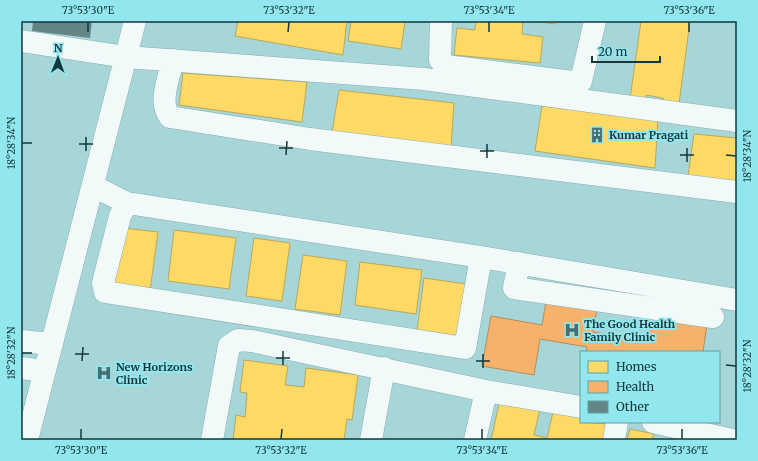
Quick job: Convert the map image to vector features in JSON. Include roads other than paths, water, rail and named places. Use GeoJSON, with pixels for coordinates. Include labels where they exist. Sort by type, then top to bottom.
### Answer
{"type":"FeatureCollection","features":[{"type":"Feature","properties":{"kind":"street"},"geometry":{"type":"LineString","coordinates":[[27,440],[135,21]]}},
{"type":"Feature","properties":{"kind":"street"},"geometry":{"type":"LineString","coordinates":[[442,21],[440,60],[446,66],[573,82],[581,81],[595,21]]}},
{"type":"Feature","properties":{"kind":"street"},"geometry":{"type":"LineString","coordinates":[[21,41],[126,56],[424,79],[737,121]]}},
{"type":"Feature","properties":{"kind":"street"},"geometry":{"type":"LineString","coordinates":[[173,60],[164,101],[165,112],[170,117],[310,139],[737,192]]}},
{"type":"Feature","properties":{"kind":"street"},"geometry":{"type":"LineString","coordinates":[[93,186],[127,203],[519,263],[737,300]]}},
{"type":"Feature","properties":{"kind":"street"},"geometry":{"type":"LineString","coordinates":[[127,203],[120,216],[103,283],[105,292],[465,348],[481,257]]}},
{"type":"Feature","properties":{"kind":"street"},"geometry":{"type":"LineString","coordinates":[[519,263],[514,288],[713,317]]}},
{"type":"Feature","properties":{"kind":"street"},"geometry":{"type":"LineString","coordinates":[[626,304],[630,282]]}},
{"type":"Feature","properties":{"kind":"street"},"geometry":{"type":"LineString","coordinates":[[212,440],[229,346],[238,340],[252,341],[486,390],[580,407]]}},
{"type":"Feature","properties":{"kind":"street"},"geometry":{"type":"LineString","coordinates":[[21,341],[52,344]]}},
{"type":"Feature","properties":{"kind":"street"},"geometry":{"type":"LineString","coordinates":[[21,368],[44,371]]}},
{"type":"Feature","properties":{"kind":"street"},"geometry":{"type":"LineString","coordinates":[[371,440],[384,368]]}},
{"type":"Feature","properties":{"kind":"street"},"geometry":{"type":"LineString","coordinates":[[475,440],[486,390]]}},
{"type":"Feature","properties":{"kind":"street"},"geometry":{"type":"LineString","coordinates":[[614,440],[617,423]]}},
{"type":"Feature","properties":{"kind":"street"},"geometry":{"type":"LineString","coordinates":[[657,423],[732,440]]}},
{"type":"Feature","properties":{"kind":"place","name":"Kumar Pragati"},"geometry":{"type":"Point","coordinates":[597,135]}},
{"type":"Feature","properties":{"kind":"place","name":"The Good Health Family Clinic"},"geometry":{"type":"Point","coordinates":[572,330]}},
{"type":"Feature","properties":{"kind":"place","name":"New Horizons Clinic"},"geometry":{"type":"Point","coordinates":[104,373]}}]}
